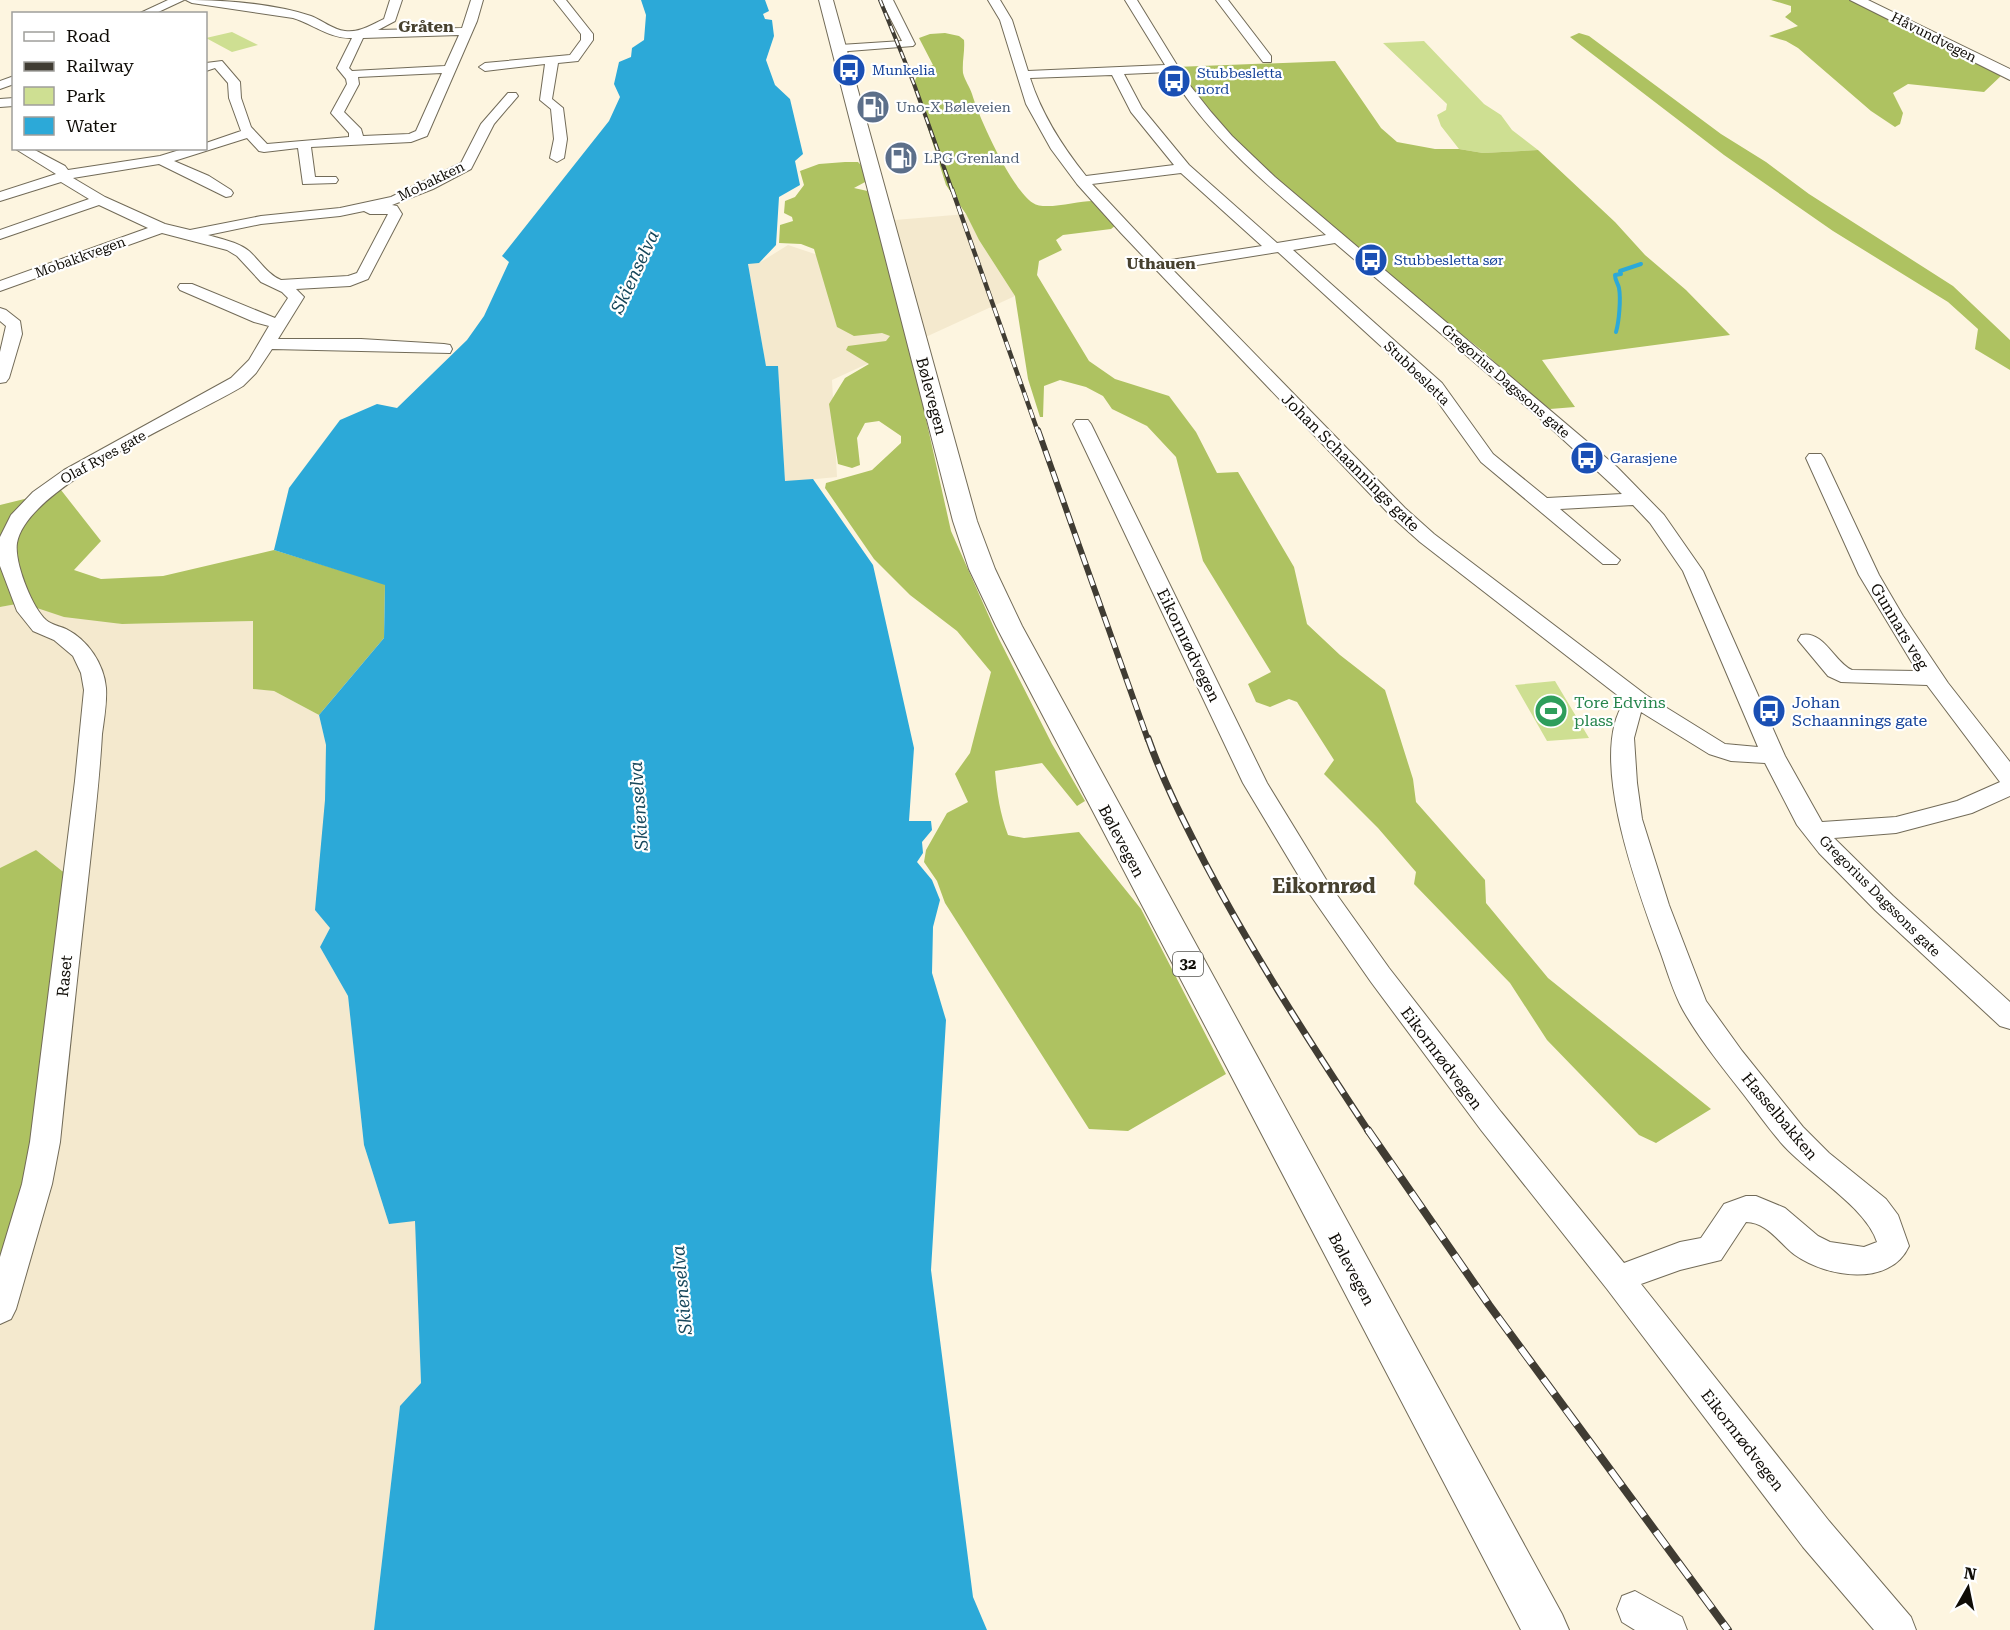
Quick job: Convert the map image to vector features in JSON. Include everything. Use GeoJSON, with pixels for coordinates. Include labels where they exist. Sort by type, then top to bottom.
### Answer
{"type":"FeatureCollection","features":[{"type":"Feature","properties":{"kind":"main road","name":"Bølevegen"},"geometry":{"type":"LineString","coordinates":[[826,0],[965,521],[982,569],[1009,626],[1093,787],[1546,1630]]}},
{"type":"Feature","properties":{"kind":"main road","name":"Håvundvegen"},"geometry":{"type":"LineString","coordinates":[[1857,0],[2010,75]]}},
{"type":"Feature","properties":{"kind":"street"},"geometry":{"type":"LineString","coordinates":[[147,12],[178,0]]}},
{"type":"Feature","properties":{"kind":"street"},"geometry":{"type":"LineString","coordinates":[[192,0],[293,15],[309,19],[341,35],[466,31]]}},
{"type":"Feature","properties":{"kind":"street"},"geometry":{"type":"LineString","coordinates":[[359,34],[389,21],[396,0]]}},
{"type":"Feature","properties":{"kind":"street"},"geometry":{"type":"LineString","coordinates":[[477,0],[475,12],[466,31],[473,57],[503,87],[557,108],[557,123],[562,147],[557,158]]}},
{"type":"Feature","properties":{"kind":"street"},"geometry":{"type":"LineString","coordinates":[[349,75],[368,72],[450,69],[473,57],[552,61],[574,58],[587,40],[585,28],[570,16],[560,0]]}},
{"type":"Feature","properties":{"kind":"street"},"geometry":{"type":"LineString","coordinates":[[840,50],[909,44],[886,0]]}},
{"type":"Feature","properties":{"kind":"street","name":"Johan Schaannings gate"},"geometry":{"type":"LineString","coordinates":[[994,0],[1006,20],[1032,104],[1058,149],[1082,181],[1398,512],[1427,538],[1638,700],[1717,749],[1744,755],[1773,756]]}},
{"type":"Feature","properties":{"kind":"street","name":"Gregorius Dagssons gate"},"geometry":{"type":"LineString","coordinates":[[1131,0],[1173,68],[1206,115],[1227,139],[1270,180],[1541,410],[1638,499],[1668,534],[1693,571],[1773,756],[1798,805],[1816,831],[1828,847],[1884,903],[2010,1018]]}},
{"type":"Feature","properties":{"kind":"street"},"geometry":{"type":"LineString","coordinates":[[1222,0],[1267,59]]}},
{"type":"Feature","properties":{"kind":"street"},"geometry":{"type":"LineString","coordinates":[[356,141],[356,132],[338,113],[353,84],[343,68],[359,34]]}},
{"type":"Feature","properties":{"kind":"street"},"geometry":{"type":"LineString","coordinates":[[536,98],[552,61]]}},
{"type":"Feature","properties":{"kind":"street"},"geometry":{"type":"LineString","coordinates":[[212,65],[234,82],[235,98],[248,134],[264,148],[304,143],[416,137],[422,133],[450,69]]}},
{"type":"Feature","properties":{"kind":"street"},"geometry":{"type":"LineString","coordinates":[[1023,75],[1173,68]]}},
{"type":"Feature","properties":{"kind":"street","name":"Stubbesletta"},"geometry":{"type":"LineString","coordinates":[[1116,71],[1136,109],[1184,168],[1436,387],[1450,402],[1471,442],[1487,459],[1610,560]]}},
{"type":"Feature","properties":{"kind":"street","name":"Mobakken"},"geometry":{"type":"LineString","coordinates":[[350,210],[412,194],[466,166],[471,160],[476,144],[503,87]]}},
{"type":"Feature","properties":{"kind":"street"},"geometry":{"type":"LineString","coordinates":[[207,147],[232,137],[248,134]]}},
{"type":"Feature","properties":{"kind":"street"},"geometry":{"type":"LineString","coordinates":[[304,143],[308,181],[331,180]]}},
{"type":"Feature","properties":{"kind":"street","name":"Olaf Ryes gate"},"geometry":{"type":"LineString","coordinates":[[23,150],[60,169],[67,180],[100,200],[161,228],[232,247],[242,253],[258,272],[275,285],[288,289],[296,297],[268,344],[237,382],[69,474],[20,517],[7,542],[7,554],[21,597],[39,625],[62,635],[74,645]]}},
{"type":"Feature","properties":{"kind":"street"},"geometry":{"type":"LineString","coordinates":[[0,197],[80,171],[161,160],[197,150]]}},
{"type":"Feature","properties":{"kind":"street"},"geometry":{"type":"LineString","coordinates":[[161,160],[204,178],[226,193]]}},
{"type":"Feature","properties":{"kind":"street"},"geometry":{"type":"LineString","coordinates":[[1082,181],[1184,168]]}},
{"type":"Feature","properties":{"kind":"street"},"geometry":{"type":"LineString","coordinates":[[0,235],[100,200]]}},
{"type":"Feature","properties":{"kind":"street","name":"Mobakken"},"geometry":{"type":"LineString","coordinates":[[190,234],[261,220],[350,210],[395,210],[390,225],[363,276],[354,280],[275,285]]}},
{"type":"Feature","properties":{"kind":"street","name":"Mobakkvegen"},"geometry":{"type":"LineString","coordinates":[[0,286],[161,228]]}},
{"type":"Feature","properties":{"kind":"street"},"geometry":{"type":"LineString","coordinates":[[1161,266],[1338,238]]}},
{"type":"Feature","properties":{"kind":"street"},"geometry":{"type":"LineString","coordinates":[[186,287],[260,319],[279,324]]}},
{"type":"Feature","properties":{"kind":"street"},"geometry":{"type":"LineString","coordinates":[[0,313],[14,324],[14,334],[0,378]]}},
{"type":"Feature","properties":{"kind":"street"},"geometry":{"type":"LineString","coordinates":[[268,344],[444,349]]}},
{"type":"Feature","properties":{"kind":"street","name":"Eikornrødvegen"},"geometry":{"type":"LineString","coordinates":[[1082,424],[1255,783],[1318,887],[1380,975],[1477,1103],[1618,1279],[1816,1534],[1898,1630]]}},
{"type":"Feature","properties":{"kind":"street","name":"Gunnars veg"},"geometry":{"type":"LineString","coordinates":[[1815,458],[1877,590],[1931,678],[2010,778]]}},
{"type":"Feature","properties":{"kind":"street"},"geometry":{"type":"LineString","coordinates":[[1544,504],[1638,499]]}},
{"type":"Feature","properties":{"kind":"street"},"geometry":{"type":"LineString","coordinates":[[1809,640],[1836,670],[1849,677],[1931,678]]}},
{"type":"Feature","properties":{"kind":"street","name":"Raset"},"geometry":{"type":"LineString","coordinates":[[0,1309],[37,1184],[45,1142],[87,781],[94,675],[85,658],[74,645]]}},
{"type":"Feature","properties":{"kind":"street","name":"Hasselbakken"},"geometry":{"type":"LineString","coordinates":[[1618,1279],[1680,1256],[1710,1250],[1735,1213],[1740,1210],[1760,1211],[1771,1215],[1781,1221],[1804,1244],[1827,1255],[1844,1259],[1877,1259],[1888,1253],[1894,1246],[1887,1226],[1875,1208],[1819,1162],[1779,1121],[1694,1005],[1656,904],[1630,819],[1625,783],[1623,738],[1630,711],[1638,700]]}},
{"type":"Feature","properties":{"kind":"street"},"geometry":{"type":"LineString","coordinates":[[1816,831],[1896,825],[1964,807],[2010,787]]}},
{"type":"Feature","properties":{"kind":"street"},"geometry":{"type":"LineString","coordinates":[[1635,1609],[1670,1630]]}},
{"type":"Feature","properties":{"kind":"shaded area"},"geometry":{"type":"Polygon","coordinates":[[[966,214],[979,240],[1015,296],[832,380],[837,477],[785,482],[778,367],[766,367],[748,263],[759,263],[788,245],[818,255],[888,251],[895,220],[966,214]]]}},
{"type":"Feature","properties":{"kind":"shaded area"},"geometry":{"type":"Polygon","coordinates":[[[22,603],[122,624],[253,621],[253,688],[274,691],[319,715],[326,745],[325,800],[330,928],[320,947],[348,996],[364,1145],[389,1224],[415,1220],[421,1383],[400,1406],[374,1630],[0,1630],[0,1320],[62,871],[36,850],[0,868],[0,607],[22,603]]]}},
{"type":"Feature","properties":{"kind":"green space"},"geometry":{"type":"Polygon","coordinates":[[[1771,0],[1863,0],[2003,74],[1984,92],[1908,84],[1893,93],[1903,113],[1900,124],[1895,127],[1871,111],[1798,48],[1786,41],[1769,36],[1798,26],[1785,17],[1791,12],[1791,6],[1771,0]]]}},
{"type":"Feature","properties":{"kind":"green space"},"geometry":{"type":"Polygon","coordinates":[[[232,32],[258,45],[232,52],[207,38],[232,32]]]}},
{"type":"Feature","properties":{"kind":"green space"},"geometry":{"type":"Polygon","coordinates":[[[945,33],[959,36],[964,40],[964,76],[997,153],[1025,196],[1033,203],[1045,206],[1092,201],[1116,225],[1111,229],[1063,235],[1056,240],[1062,250],[1039,261],[1037,275],[1089,361],[1115,379],[1169,396],[1196,432],[1217,473],[1238,472],[1294,567],[1307,624],[1340,655],[1385,690],[1413,779],[1416,802],[1485,880],[1486,903],[1548,978],[1711,1109],[1656,1143],[1639,1135],[1547,1040],[1510,983],[1414,884],[1416,872],[1378,828],[1324,774],[1334,760],[1297,702],[1289,699],[1270,707],[1256,702],[1248,684],[1271,672],[1203,561],[1176,457],[1147,426],[1112,409],[1103,396],[1086,387],[1060,380],[1044,386],[1043,417],[1040,417],[1028,379],[1015,296],[946,185],[914,84],[919,69],[933,65],[919,38],[930,34],[945,33]]]}},
{"type":"Feature","properties":{"kind":"green space"},"geometry":{"type":"Polygon","coordinates":[[[1579,33],[1589,36],[1721,134],[1766,162],[1809,194],[1953,286],[2010,340],[2010,370],[1975,349],[1978,329],[1948,302],[1833,231],[1724,155],[1570,37],[1579,33]]]}},
{"type":"Feature","properties":{"kind":"green space"},"geometry":{"type":"Polygon","coordinates":[[[1424,41],[1484,104],[1501,115],[1512,130],[1538,150],[1483,153],[1459,149],[1441,126],[1437,115],[1446,110],[1447,104],[1383,43],[1424,41]]]}},
{"type":"Feature","properties":{"kind":"green space"},"geometry":{"type":"Polygon","coordinates":[[[1335,61],[1381,128],[1397,142],[1435,149],[1459,149],[1483,153],[1538,150],[1615,222],[1645,255],[1686,290],[1730,335],[1542,360],[1575,407],[1550,409],[1522,388],[1484,352],[1309,208],[1209,115],[1175,67],[1335,61]]]}},
{"type":"Feature","properties":{"kind":"green space"},"geometry":{"type":"Polygon","coordinates":[[[858,162],[863,167],[867,181],[854,188],[872,192],[890,258],[951,531],[999,639],[1052,744],[1085,801],[1077,806],[1042,763],[995,771],[999,803],[1008,835],[1024,838],[1079,832],[1141,909],[1226,1074],[1128,1131],[1089,1129],[945,903],[937,881],[924,862],[926,850],[947,813],[968,802],[955,774],[970,753],[991,672],[957,631],[910,595],[874,559],[825,488],[826,483],[872,470],[901,443],[901,436],[879,421],[865,423],[857,438],[860,465],[852,468],[838,464],[829,404],[845,378],[869,364],[846,350],[848,346],[886,341],[890,336],[882,333],[854,336],[837,327],[814,249],[801,244],[779,243],[780,225],[793,221],[792,217],[784,213],[785,201],[795,197],[804,185],[800,171],[819,164],[858,162]]]}},
{"type":"Feature","properties":{"kind":"green space"},"geometry":{"type":"Polygon","coordinates":[[[61,490],[101,541],[74,570],[101,579],[163,576],[274,550],[385,584],[384,638],[319,715],[274,691],[253,689],[253,621],[122,624],[64,617],[22,603],[0,607],[0,505],[61,490]]]}},
{"type":"Feature","properties":{"kind":"green space","name":"Tore Edvins plass"},"geometry":{"type":"Polygon","coordinates":[[[1555,681],[1589,738],[1547,741],[1515,685],[1555,681]]]}},
{"type":"Feature","properties":{"kind":"green space"},"geometry":{"type":"Polygon","coordinates":[[[36,850],[62,871],[80,880],[0,1320],[0,868],[36,850]]]}},
{"type":"Feature","properties":{"kind":"water","name":"Skienselva"},"geometry":{"type":"Polygon","coordinates":[[[641,0],[765,0],[769,11],[763,14],[765,19],[772,20],[774,36],[766,60],[775,85],[790,99],[803,154],[795,161],[800,185],[779,197],[776,245],[759,263],[748,264],[766,366],[778,366],[785,481],[813,479],[873,565],[914,748],[909,821],[931,821],[932,830],[922,842],[923,853],[917,862],[932,880],[940,900],[933,927],[932,973],[946,1020],[931,1270],[973,1597],[987,1630],[374,1630],[400,1406],[421,1383],[415,1221],[389,1224],[364,1145],[348,996],[320,947],[330,928],[315,910],[325,800],[326,745],[319,715],[384,638],[385,585],[274,550],[289,488],[340,420],[377,404],[397,408],[467,340],[484,316],[509,262],[502,256],[609,121],[620,97],[614,84],[619,62],[631,57],[632,48],[644,40],[646,15],[641,0]]]}},
{"type":"Feature","properties":{"kind":"waterway"},"geometry":{"type":"LineString","coordinates":[[1616,332],[1620,298],[1615,275],[1641,264]]}},
{"type":"Feature","properties":{"kind":"railway"},"geometry":{"type":"LineString","coordinates":[[880,0],[914,84],[952,190]]}},
{"type":"Feature","properties":{"kind":"railway"},"geometry":{"type":"LineString","coordinates":[[952,189],[1038,432]]}},
{"type":"Feature","properties":{"kind":"railway"},"geometry":{"type":"LineString","coordinates":[[1038,430],[1148,740]]}},
{"type":"Feature","properties":{"kind":"railway"},"geometry":{"type":"LineString","coordinates":[[1148,738],[1174,801],[1243,932],[1369,1132]]}},
{"type":"Feature","properties":{"kind":"railway"},"geometry":{"type":"LineString","coordinates":[[1368,1130],[1489,1305],[1728,1630]]}},
{"type":"Feature","properties":{"kind":"place","name":"Munkelia"},"geometry":{"type":"Point","coordinates":[849,70]}},
{"type":"Feature","properties":{"kind":"place","name":"Stubbesletta nord"},"geometry":{"type":"Point","coordinates":[1174,81]}},
{"type":"Feature","properties":{"kind":"place","name":"Uno-X Bøleveien"},"geometry":{"type":"Point","coordinates":[873,107]}},
{"type":"Feature","properties":{"kind":"place","name":"LPG Grenland"},"geometry":{"type":"Point","coordinates":[901,158]}},
{"type":"Feature","properties":{"kind":"place","name":"Stubbesletta sør"},"geometry":{"type":"Point","coordinates":[1371,260]}},
{"type":"Feature","properties":{"kind":"place","name":"Garasjene"},"geometry":{"type":"Point","coordinates":[1587,458]}},
{"type":"Feature","properties":{"kind":"place","name":"Tore Edvins plass"},"geometry":{"type":"Point","coordinates":[1551,711]}},
{"type":"Feature","properties":{"kind":"place","name":"Johan Schaannings gate"},"geometry":{"type":"Point","coordinates":[1769,711]}},
{"type":"Feature","properties":{"kind":"district","name":"Gråten"},"geometry":{"type":"Point","coordinates":[426,26]}},
{"type":"Feature","properties":{"kind":"district","name":"Uthauen"},"geometry":{"type":"Point","coordinates":[1161,263]}},
{"type":"Feature","properties":{"kind":"district","name":"Eikornrød"},"geometry":{"type":"Point","coordinates":[1324,886]}}]}
